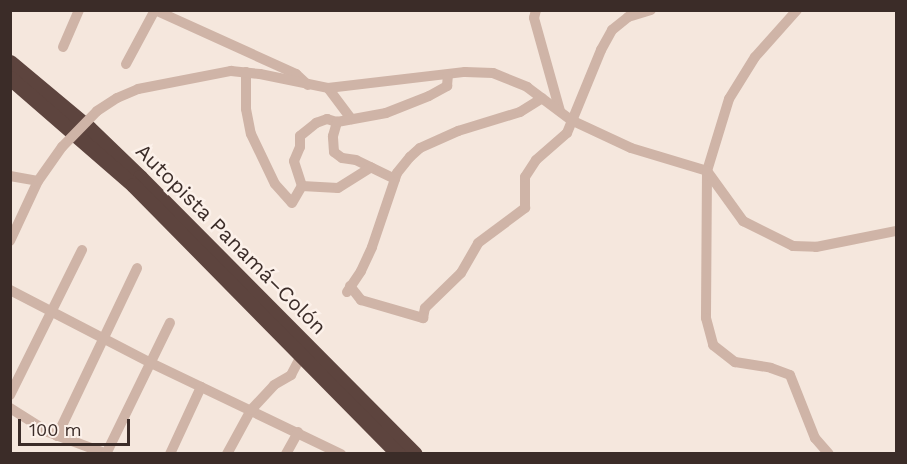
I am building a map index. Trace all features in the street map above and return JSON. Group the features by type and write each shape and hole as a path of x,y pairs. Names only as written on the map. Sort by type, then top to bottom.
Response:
{"highway":[{"name":"Autopista Panamá–Colón","path":"10,62 89,128 140,177 415,453"},
{"name":"Autopista Panamá–Colón","path":"10,78 133,186 398,453"}],"street":[{"path":"63,47 79,10"},
{"path":"126,64 155,10 296,74 310,86"},
{"path":"536,10 534,18 560,111"},
{"path":"542,98 520,112 479,123 420,148 397,173 372,247 348,289 361,300 423,318 425,308 461,273 478,243 525,208 525,177 536,160 567,133 612,30 628,17 651,10"},
{"path":"797,10 755,57 729,99 707,171 706,318 713,345 735,362 771,368 790,375 815,438 828,453"},
{"path":"11,240 38,181 62,147 97,111 117,98 138,89 231,71 328,88 465,72 493,73 527,87 571,120 631,148 707,171 744,221 793,246 816,247 897,231"},
{"path":"246,72 246,109 251,134 275,184 292,202 302,186 294,161 300,147 300,136 316,123 327,119 337,122 386,113 429,96 447,86 448,75"},
{"path":"328,88 351,119"},
{"path":"337,122 333,136 334,152 342,158 356,160 395,179"},
{"path":"302,186 338,188 371,167"},
{"path":"10,176 38,181"},
{"path":"10,395 82,250"},
{"path":"57,436 137,268"},
{"path":"10,290 151,363 341,453"},
{"path":"12,414 57,436 106,453 170,322"},
{"path":"227,453 251,410 274,385 291,375 302,356"},
{"path":"170,453 201,387"},
{"path":"286,453 298,432"}]}
